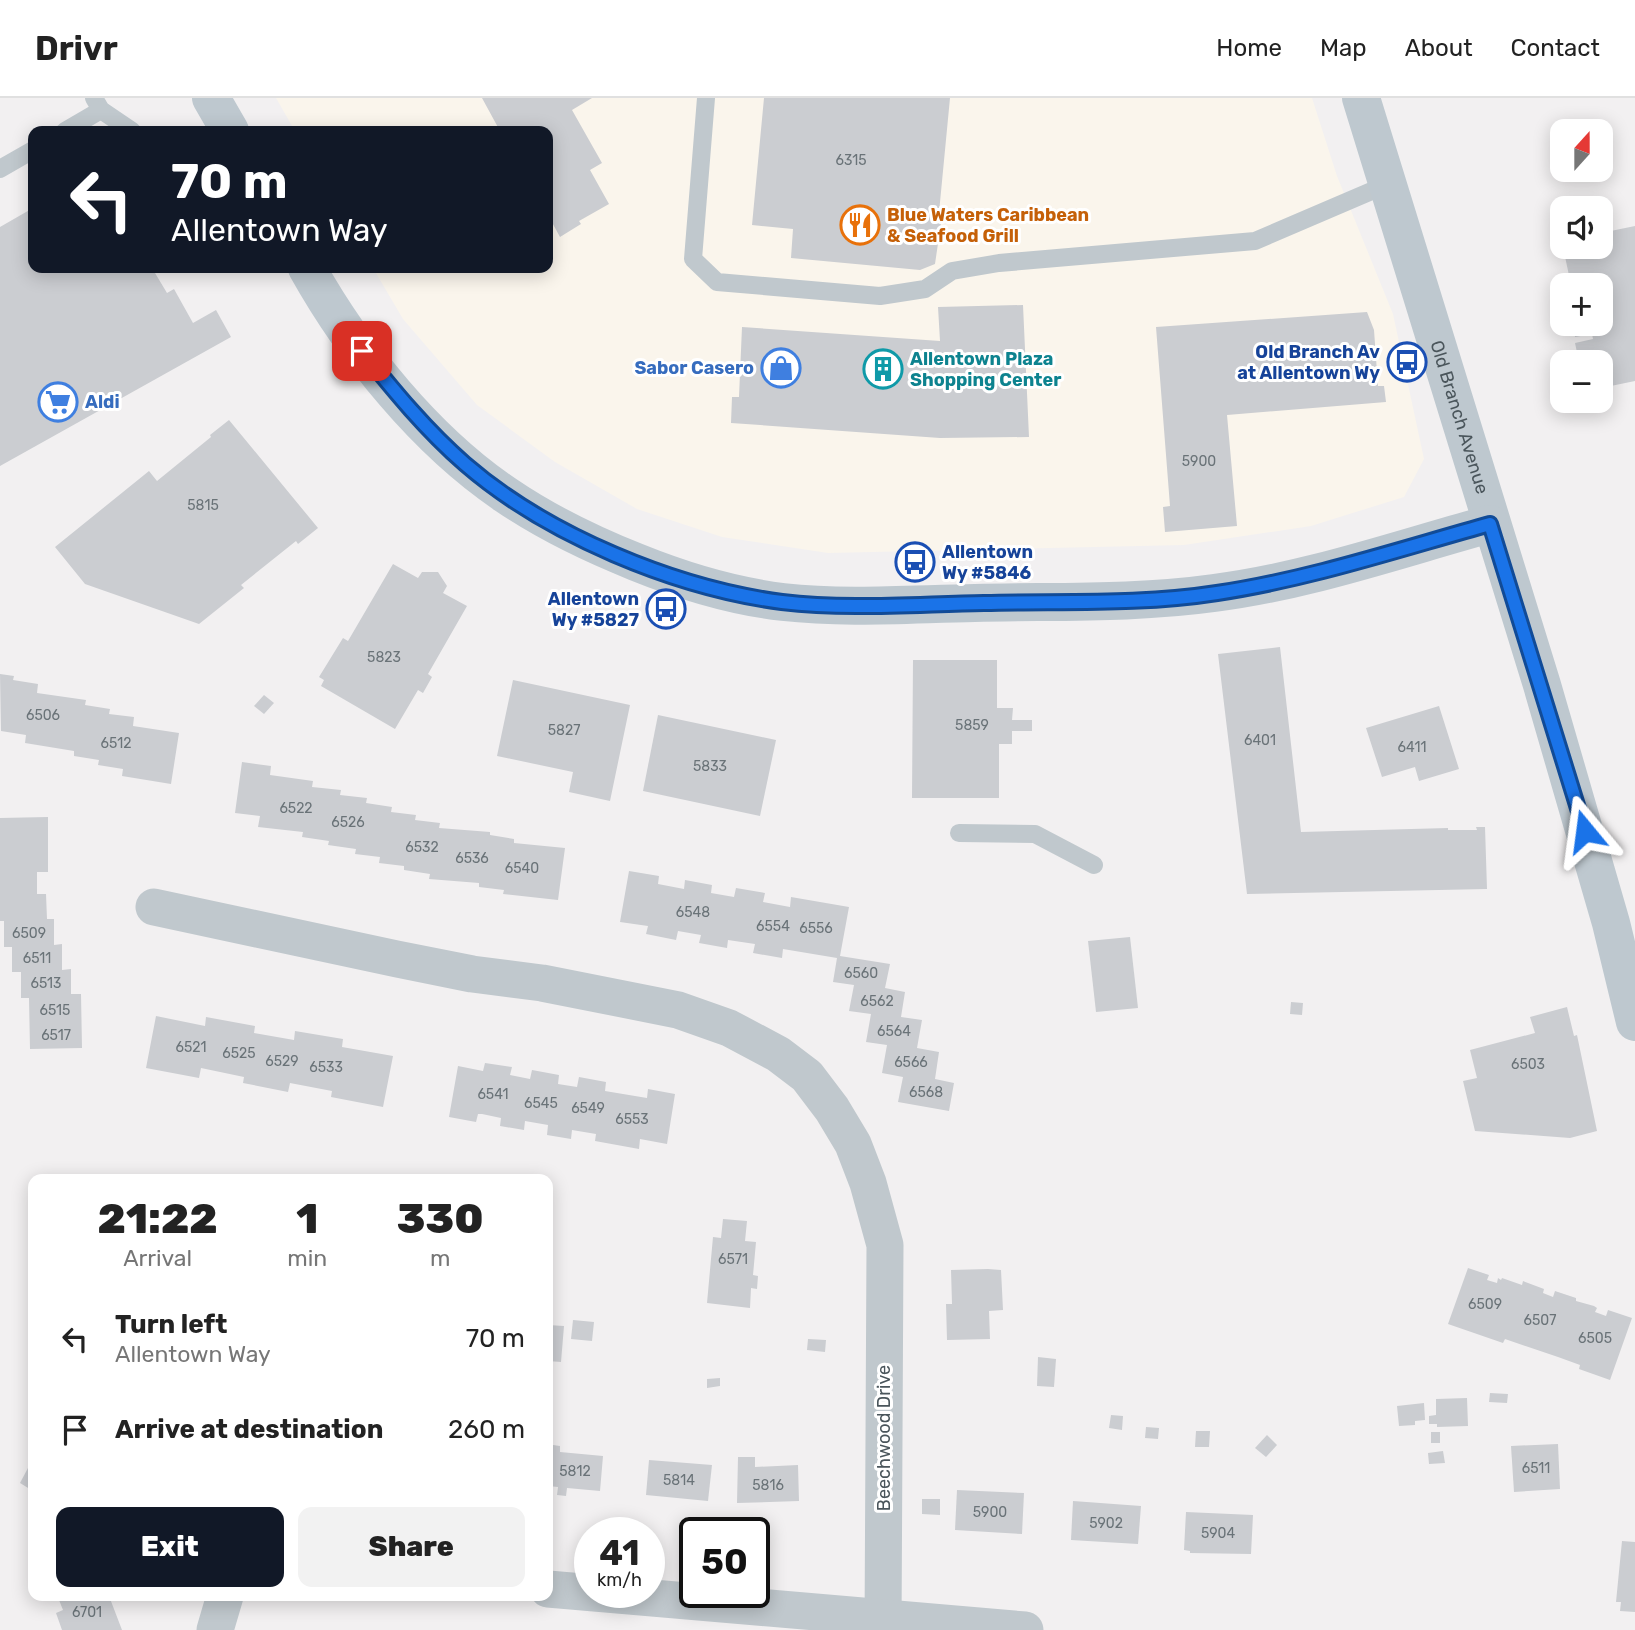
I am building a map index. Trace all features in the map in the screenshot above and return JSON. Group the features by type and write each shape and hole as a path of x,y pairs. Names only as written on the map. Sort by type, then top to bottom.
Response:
{"street":[{"path":"211,98 227,126"},
{"name":"Old Branch Avenue","path":"1361,98 1575,796 1611,923 1635,1022"},
{"path":"310,273 340,320 391,388 465,464 504,494 583,540 659,571 716,590 782,602 848,605 1162,599 1216,593 1301,577 1490,524"},
{"name":"Beechwood Drive","path":"154,907 397,960 542,983 678,1010 729,1028 778,1054 807,1076 832,1109 852,1143 868,1183 885,1245 883,1624"},
{"path":"553,1590 883,1624 1025,1630"},
{"path":"215,1630 224,1601"}],"lane":[{"path":"706,98 693,260 717,282 880,296 925,289 952,271 999,262 1255,241 1388,184"},
{"path":"71,126 97,104 126,126"},
{"path":"0,169 28,153"},
{"path":"959,834 1035,834 1094,865"}],"shaded area":[{"path":"276,98 1312,98 1337,176 1393,314 1424,459 1404,497 1311,526 1184,545 828,553 722,537 637,509 555,462 477,405 403,319 376,273 553,273 553,126 292,126"}],"building":[{"path":"482,98 592,98 572,110 602,163 590,170 609,204 579,221 581,224 560,237 553,224 553,126 497,126"},
{"path":"764,98 950,98 938,223 941,223 935,264 920,270 791,258 793,229 752,225"},
{"name":"Aldi","path":"28,211 28,273 155,273 167,293 174,289 193,323 216,310 231,337 0,466 0,227"},
{"path":"1635,226 1635,381 1613,386 1613,350 1576,350 1575,343 1593,339 1592,336 1613,336 1613,273 1568,273 1566,259 1613,259 1613,231"},
{"name":"Allentown Plaza Shopping Center","path":"1023,305 1029,437 940,438 731,423 732,397 739,397 742,327 940,341 938,307"},
{"path":"1367,312 1374,330 1378,386 1384,386 1386,402 1227,415 1237,526 1165,532 1163,507 1170,506 1156,327"},
{"path":"1396,350 1402,367 1397,369 1392,351"},
{"path":"229,420 318,528 298,544 296,541 241,585 244,588 199,624 85,584 55,547 149,471 157,481"},
{"path":"393,564 418,578 422,572 438,572 447,586 443,593 467,606 428,674 432,677 423,693 418,690 395,729 321,686 324,680 319,677 343,638 348,641"},
{"path":"1280,647 1301,832 1448,828 1477,830 1476,827 1485,827 1487,889 1247,894 1218,654"},
{"path":"913,660 997,660 997,708 1013,708 1012,720 1032,720 1032,731 1012,731 1012,744 999,744 999,798 912,798"},
{"path":"0,674 14,676 13,680 38,684 37,693 86,700 85,705 110,709 109,714 134,717 133,726 179,733 171,784 122,776 123,769 98,765 99,760 74,756 74,751 25,743 26,735 1,731"},
{"path":"513,680 630,705 610,801 569,792 573,772 497,756"},
{"path":"264,695 274,703 264,714 254,706"},
{"path":"1439,706 1459,769 1419,781 1415,767 1382,777 1366,728"},
{"path":"658,715 776,740 760,816 643,791"},
{"path":"242,762 271,766 270,775 313,781 312,787 341,790 340,795 367,798 366,803 392,807 391,812 416,815 415,820 440,823 439,828 490,832 490,835 514,839 514,843 565,848 558,900 503,894 504,890 479,887 479,883 429,879 430,874 404,870 404,866 379,863 380,857 355,854 356,849 328,845 329,841 302,837 303,832 258,827 260,816 235,813"},
{"path":"48,817 48,872 37,872 37,894 46,894 47,919 54,919 54,945 62,944 62,970 71,969 71,994 81,994 82,1048 30,1049 29,998 21,998 21,972 12,972 12,947 4,947 4,921 0,921 0,818"},
{"path":"629,871 659,876 658,884 684,889 685,880 712,885 711,893 734,897 736,888 765,893 763,902 790,907 791,897 849,907 840,956 890,964 885,988 905,992 901,1017 922,1020 917,1048 939,1052 935,1079 954,1083 949,1111 898,1102 903,1077 882,1073 887,1045 866,1042 871,1014 849,1011 854,985 833,982 837,958 783,949 782,958 753,953 755,944 728,940 727,948 699,943 701,935 678,931 676,940 646,934 648,926 620,922"},
{"path":"1130,937 1138,1008 1096,1012 1088,941"},
{"path":"1291,1002 1303,1003 1302,1015 1290,1014"},
{"path":"1567,1007 1574,1036 1577,1035 1597,1131 1570,1138 1475,1131 1463,1081 1477,1078 1470,1050 1535,1033 1530,1017"},
{"path":"156,1016 205,1026 206,1017 255,1026 254,1033 294,1040 295,1031 343,1039 342,1047 393,1056 383,1107 331,1097 332,1091 290,1083 288,1092 243,1083 244,1077 201,1068 199,1078 146,1068"},
{"path":"485,1063 512,1067 510,1075 530,1079 532,1070 559,1075 558,1084 577,1087 579,1077 606,1082 605,1091 647,1098 648,1089 675,1094 667,1144 640,1139 639,1149 595,1141 596,1134 572,1130 571,1139 547,1135 548,1125 525,1121 524,1130 500,1126 501,1118 482,1114 478,1114 476,1122 449,1117 458,1066 483,1071"},
{"path":"723,1219 747,1221 745,1241 756,1242 753,1275 758,1276 757,1289 751,1288 750,1308 707,1303 713,1237 721,1238"},
{"path":"1468,1268 1489,1275 1487,1280 1497,1283 1498,1278 1502,1278 1522,1285 1523,1281 1544,1289 1543,1293 1553,1297 1555,1291 1576,1298 1576,1301 1594,1306 1597,1308 1595,1312 1606,1316 1608,1310 1632,1318 1610,1380 1579,1369 1580,1365 1558,1357 1505,1339 1503,1343 1448,1324"},
{"path":"951,1270 1001,1270 1003,1310 989,1311 990,1339 947,1340 946,1304 952,1304"},
{"path":"573,1320 594,1322 592,1341 571,1339"},
{"path":"553,1325 564,1326 561,1362 553,1361"},
{"path":"808,1339 826,1340 825,1352 807,1350"},
{"path":"1038,1357 1056,1359 1054,1387 1037,1386"},
{"path":"720,1378 720,1386 707,1388 707,1379"},
{"path":"1490,1393 1508,1394 1507,1403 1489,1402"},
{"path":"1467,1398 1468,1426 1437,1427 1437,1424 1429,1424 1429,1416 1436,1415 1436,1399"},
{"path":"1424,1403 1425,1420 1415,1421 1415,1425 1399,1426 1397,1406"},
{"path":"1111,1415 1123,1416 1122,1430 1109,1428"},
{"path":"1146,1427 1159,1428 1158,1439 1145,1438"},
{"path":"1196,1431 1210,1431 1209,1447 1195,1447"},
{"path":"1431,1432 1440,1432 1440,1443 1431,1443"},
{"path":"1267,1435 1277,1445 1266,1457 1255,1448"},
{"path":"1558,1444 1560,1489 1514,1492 1511,1446"},
{"path":"553,1445 560,1446 560,1452 603,1456 600,1491 567,1488 566,1496 557,1495 558,1487 553,1486"},
{"path":"1443,1451 1445,1463 1429,1464 1428,1453"},
{"path":"738,1457 755,1457 755,1467 798,1465 799,1501 737,1503"},
{"path":"649,1460 712,1465 708,1501 646,1495"},
{"path":"28,1468 28,1488 20,1483"},
{"path":"957,1490 1024,1493 1022,1534 955,1530"},
{"path":"922,1499 940,1499 940,1515 922,1514"},
{"path":"1073,1501 1141,1506 1138,1544 1071,1540"},
{"path":"1186,1512 1253,1515 1251,1554 1190,1553 1184,1550"},
{"path":"1622,1541 1635,1542 1635,1612 1620,1611 1621,1602 1616,1602"},
{"path":"59,1601 111,1601 122,1630 62,1630 56,1613 63,1610"}],"place":[{"name":"Blue Waters Caribbean & Seafood Grill","path":"860,225"},
{"name":"Old Branch Av at Allentown Wy","path":"1407,362"},
{"name":"Sabor Casero","path":"781,368"},
{"name":"Allentown Plaza Shopping Center","path":"883,369"},
{"name":"Aldi","path":"58,402"},
{"name":"Allentown Wy #5846","path":"915,562"},
{"name":"Allentown Wy #5827","path":"666,609"}],"route":[{"path":"362,351 419,419 465,464 504,494 550,523 594,545 659,571 716,590 782,602 848,605 1162,599 1216,593 1301,577 1490,524 1585,831"}]}
